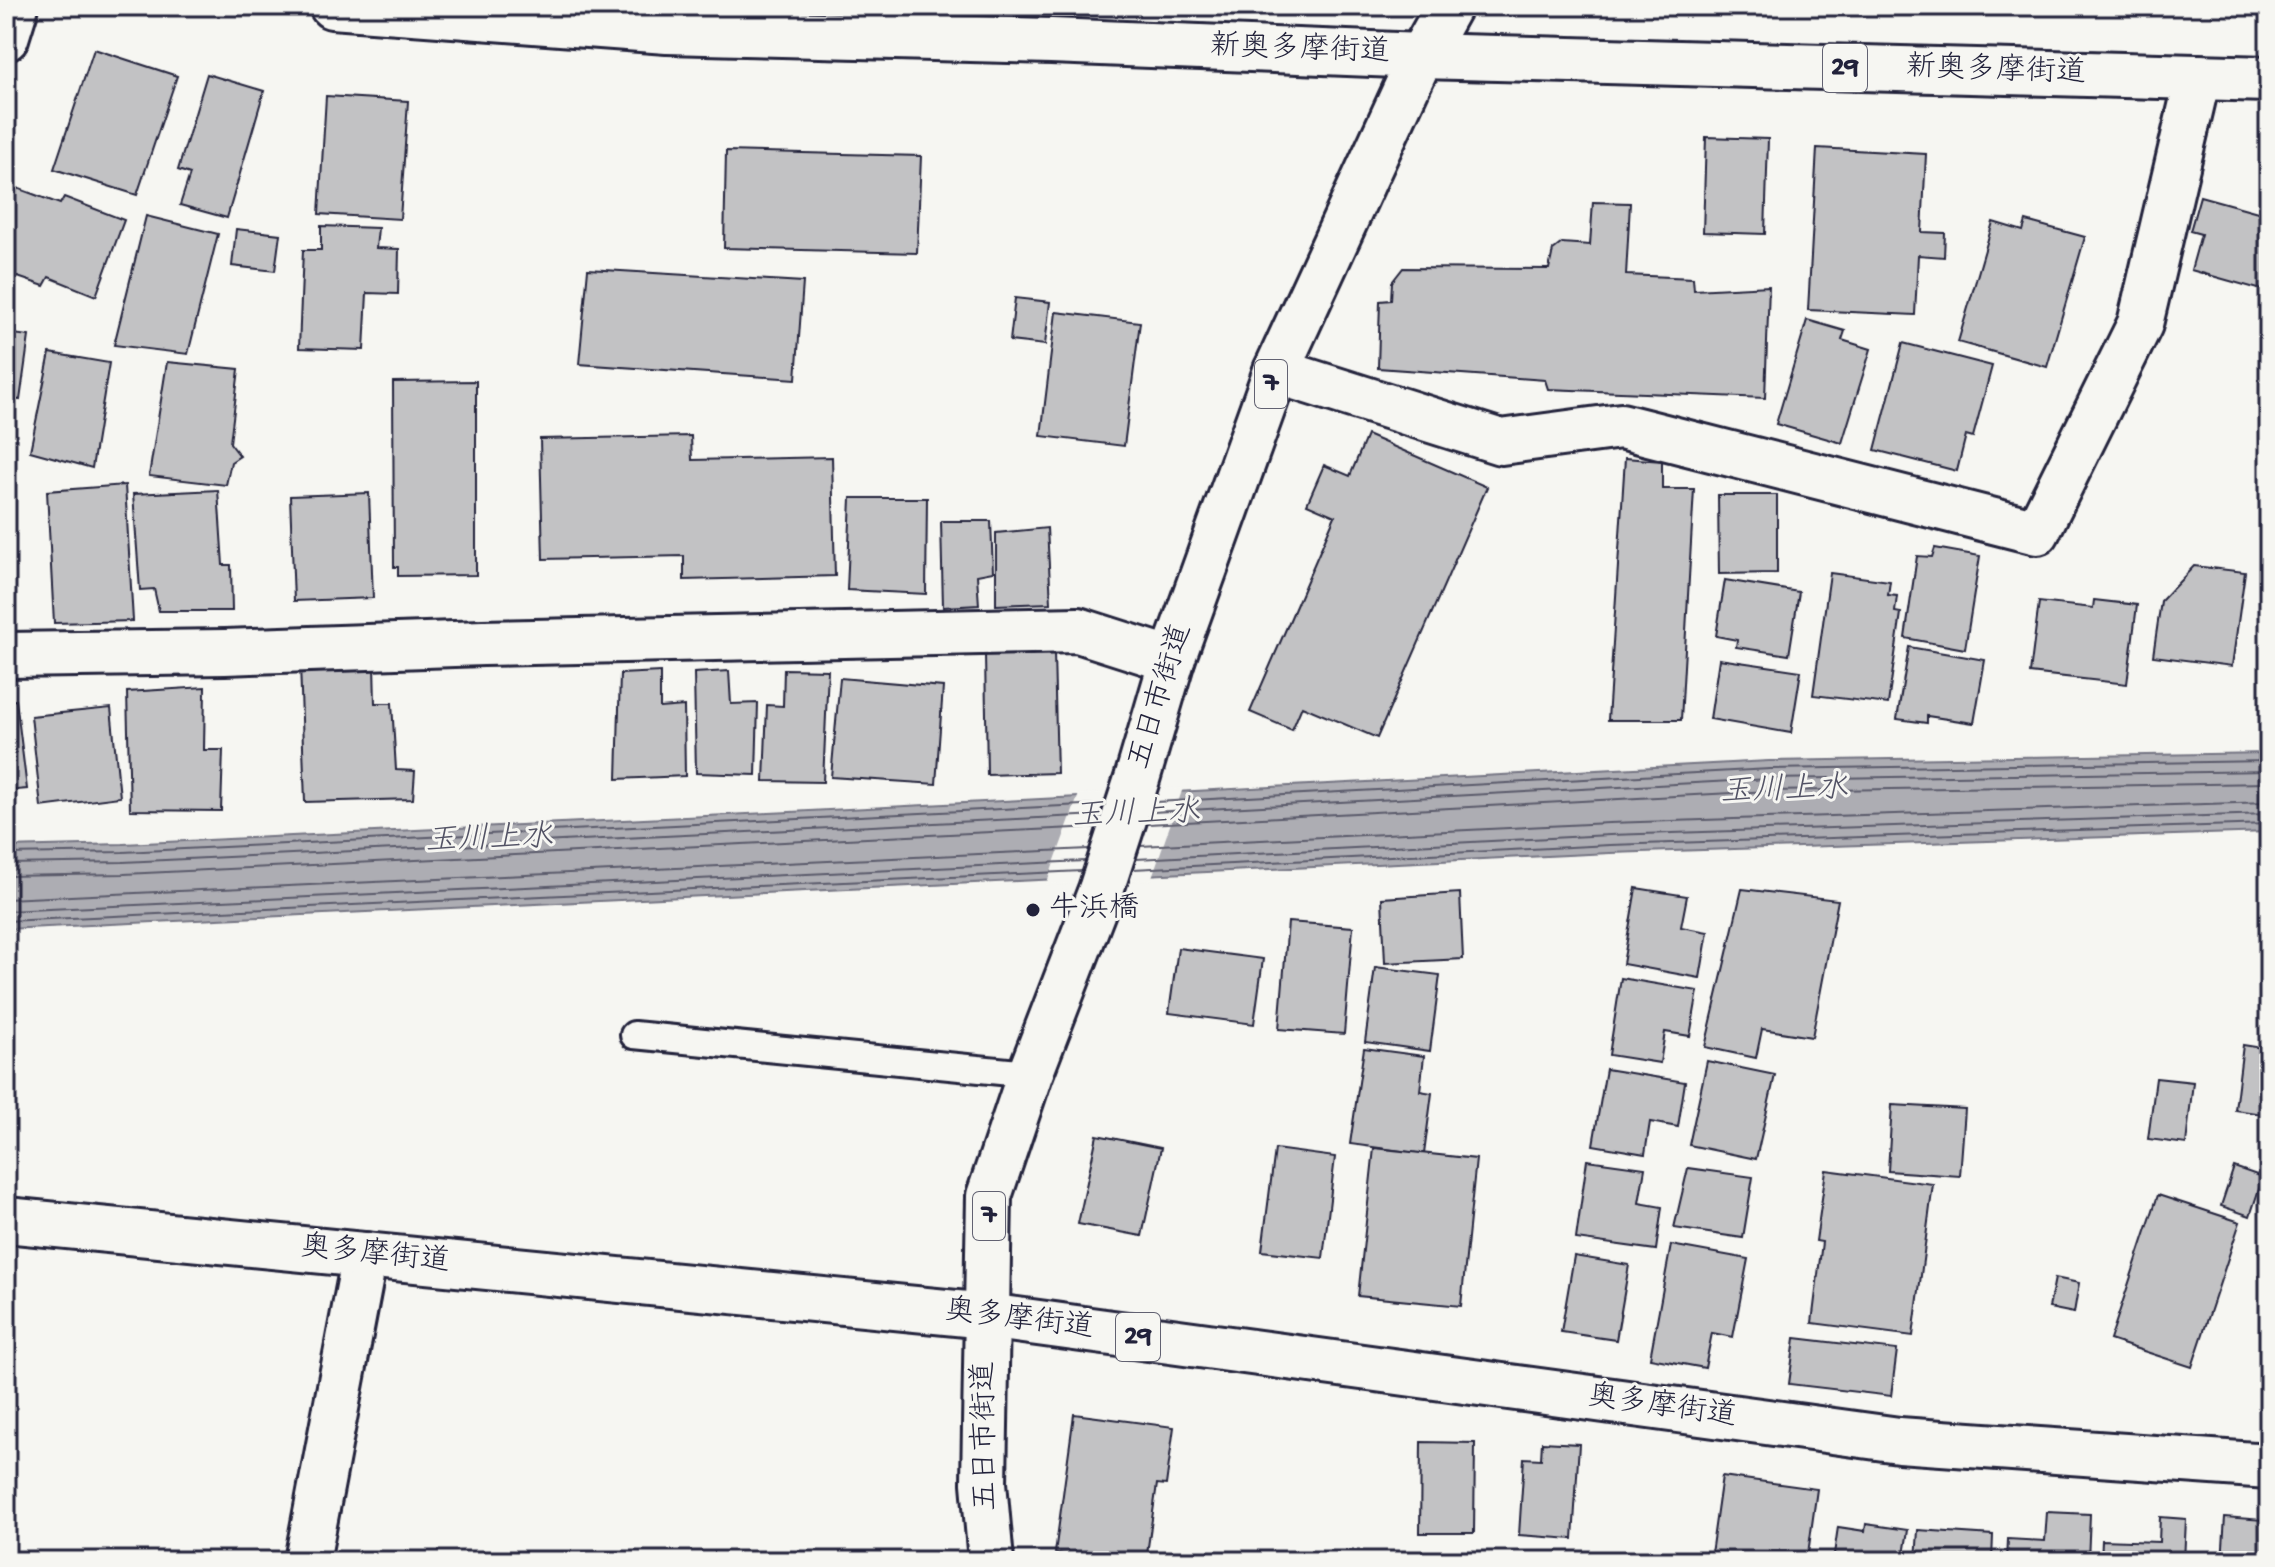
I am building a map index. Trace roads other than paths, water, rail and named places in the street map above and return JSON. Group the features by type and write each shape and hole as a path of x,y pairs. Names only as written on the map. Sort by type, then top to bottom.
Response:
{"main road":[{"path":"6,38 16,6"},
{"name":"新奥多摩街道","path":"332,6 672,19 1051,41 1421,56 2269,79"},
{"name":"五日市街道","path":"991,1561 984,1483 989,1196 1030,1074 1101,890 1172,660 1276,371 1421,56 1449,6"},
{"path":"1276,371 1501,442 1621,426 2037,532 2140,324 2198,77"},
{"path":"6,655 1078,630 1172,660"},
{"name":"奥多摩街道","path":"6,1220 987,1316 1899,1440 2269,1466"},
{"path":"307,1561 365,1255"}],"lane":[{"path":"634,1035 1030,1074"}],"water":[{"name":"玉川上水","path":"2269,753 2269,832 1610,853 6,929 6,847 790,812 1769,761"}],"place":[{"name":"牛浜橋","path":"1033,910"}]}
